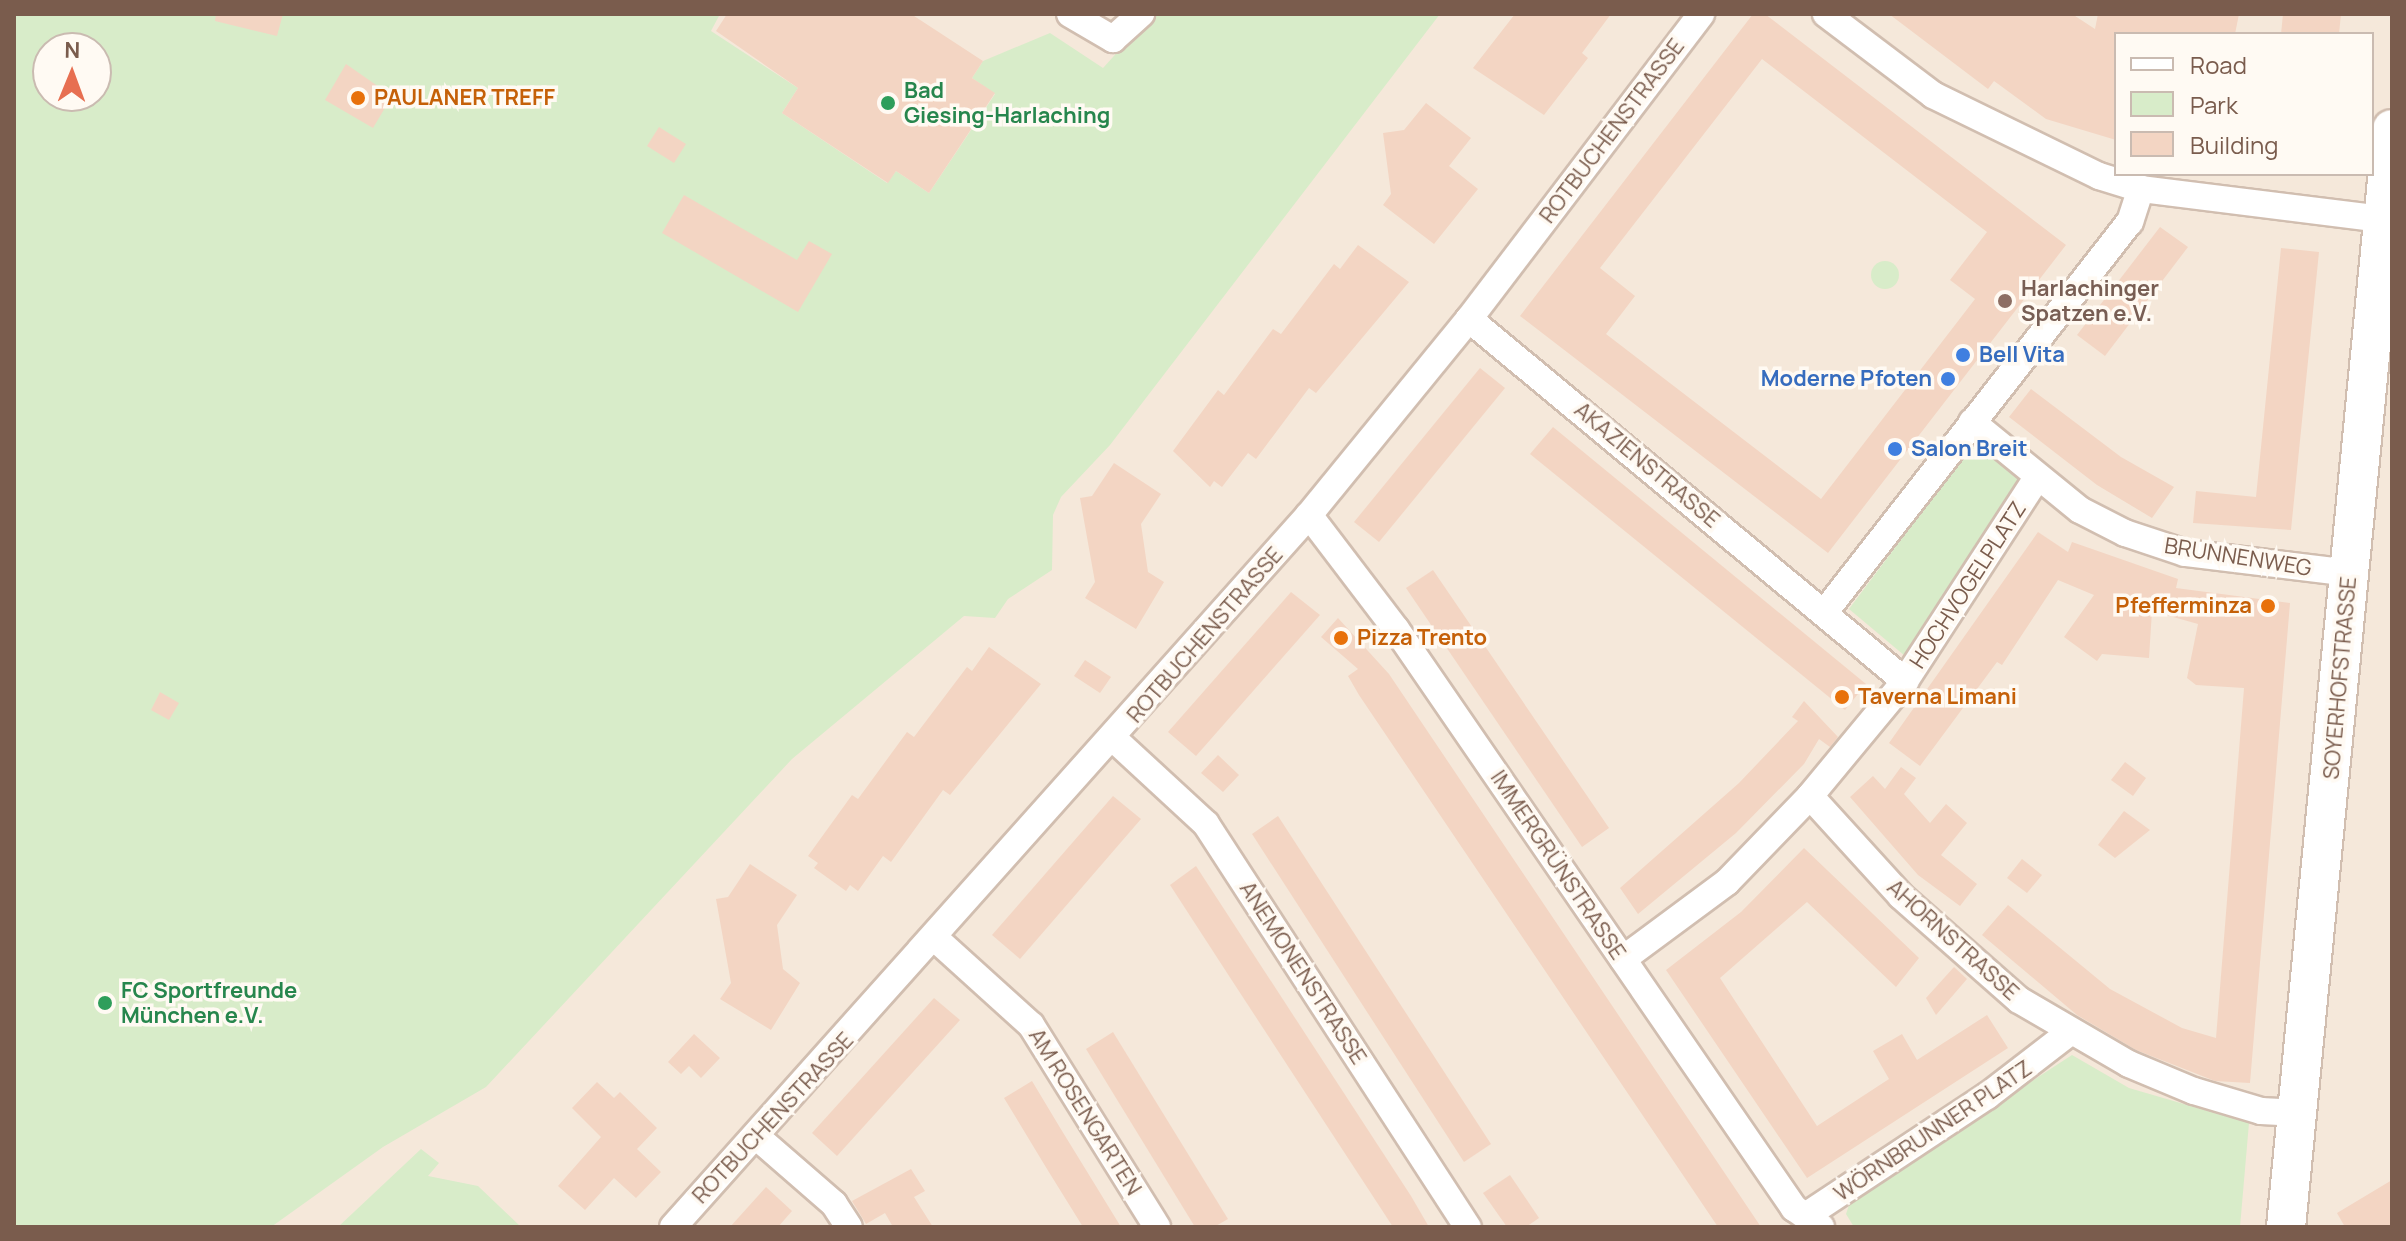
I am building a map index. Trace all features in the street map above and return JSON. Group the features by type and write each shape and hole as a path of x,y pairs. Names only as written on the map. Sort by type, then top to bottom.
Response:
{"main road":[{"name":"SOYERHOFSTRASSE","path":"2286,1227 2392,129"}],"street":[{"path":"1070,14 1113,39 1141,14"},
{"name":"ROTBUCHENSTRASSE","path":"673,1227 936,939 1309,515 1469,319 1701,14"},
{"path":"1826,14 1933,95 2052,158 2141,189 2383,219"},
{"path":"1824,613 2130,222 2141,189"},
{"name":"AKAZIENSTRASSE","path":"1469,319 1824,613"},
{"name":"BRUNNENWEG","path":"1972,422 2037,478 2101,522 2152,544 2350,573"},
{"name":"HOCHVOGELPLATZ","path":"1824,613 1905,681 2037,478"},
{"name":"IMMERGRÜNSTRASSE","path":"1309,515 1329,534 1794,1208 1814,1221"},
{"path":"1623,959 1727,882 1810,796 1905,681"},
{"name":"ANEMONENSTRASSE","path":"1114,739 1206,824 1468,1227"},
{"name":"AHORNSTRASSE","path":"1810,796 1963,954 2070,1032 2194,1091 2261,1111 2299,1113"},
{"name":"AM ROSENGARTEN","path":"936,939 1031,1025 1157,1227"},
{"name":"WÖRNBRUNNER PLATZ","path":"1814,1221 1999,1088 2070,1032"},
{"path":"757,1137 834,1204 849,1227"}],"shaded area":[{"path":"14,14 2392,14 2392,1227 14,1227"}],"green space":[{"path":"14,14 720,14 711,31 798,88 782,113 887,183 896,171 929,193 995,94 972,78 983,61 1050,33 1103,68 1152,14 1440,14 1110,445 1061,497 1053,515 1052,570 1008,599 995,618 964,616 792,759 486,1087 383,1147 271,1227 14,1227"},
{"path":"1885,261 1895,265 1899,275 1895,285 1885,289 1875,285 1871,275 1875,265"},
{"path":"1975,441 2022,481 1905,656 1849,609"},
{"path":"2072,1055 2129,1088 2249,1123 2240,1227 1854,1227 1846,1214 1851,1199"},
{"path":"421,1149 439,1163 428,1176 478,1186 521,1227 338,1227"}],"building":[{"path":"216,14 283,14 277,36 215,21"},
{"name":"Bad Giesing-Harlaching","path":"727,14 911,14 983,61 972,78 995,93 929,193 896,171 888,183 782,113 798,88 716,31"},
{"path":"1515,14 1611,14 1582,53 1588,58 1544,115 1473,68"},
{"path":"1753,14 1765,14 2066,245 1828,553 1520,316","holes":["1762,59 1987,232 1950,280 1975,299 1821,499 1606,334 1635,296 1600,268"]},
{"path":"1889,14 2072,14 2095,29 2098,14 2239,14 2235,32 2114,32 2114,139 2046,119 1994,81 1988,89"},
{"path":"2283,14 2341,14 2339,32 2281,32"},
{"name":"PAULANER TREFF","path":"346,64 392,96 373,128 325,100"},
{"path":"1426,103 1471,138 1449,166 1478,189 1434,244 1383,205 1391,194 1383,133 1404,130"},
{"path":"659,127 686,144 674,163 647,146"},
{"path":"684,195 797,260 809,241 832,254 798,312 662,233"},
{"path":"2160,227 2188,247 2105,356 2077,335"},
{"path":"1358,245 1409,282 1316,393 1309,388 1256,459 1248,453 1222,487 1214,481 1210,487 1173,451 1218,390 1224,395 1273,329 1281,334 1334,264 1340,269"},
{"path":"2281,248 2319,252 2291,530 2193,523 2196,491 2256,497"},
{"path":"1480,368 1505,388 1379,542 1354,522"},
{"path":"2031,389 2121,457 2174,487 2152,518 2097,485 2009,417"},
{"path":"1553,427 1866,684 1845,710 1530,454"},
{"path":"1114,463 1161,494 1141,524 1148,572 1164,582 1136,629 1085,598 1095,582 1080,498 1092,496"},
{"path":"2038,532 2068,552 2072,542 2178,579 2176,588 2290,603 2250,1083 2215,1081 2136,1050 2077,1015 1982,935 2008,905 2110,989 2182,1028 2216,1038 2244,688 2196,685 2187,678 2198,624 2152,611 2149,658 2102,654 2097,661 2064,637 2094,595 2058,580 2002,665 1997,662 1920,766 1889,743"},
{"path":"1433,570 1609,828 1582,847 1406,588"},
{"path":"1291,592 1320,615 1196,756 1168,732"},
{"path":"1338,618 1389,674 1761,1227 1718,1227 1359,695 1348,676 1358,669 1321,637"},
{"path":"989,647 1041,684 950,795 943,790 891,862 883,856 858,891 850,885 846,891 814,868 818,863 808,856 852,795 858,799 907,732 914,737 967,667 972,671"},
{"path":"1085,660 1111,677 1100,693 1074,676"},
{"path":"160,692 179,703 169,720 151,710"},
{"path":"1804,701 1838,737 1830,747 1819,739 1804,764 1736,833 1638,914 1620,888 1739,783 1798,721 1792,717"},
{"path":"1218,755 1239,775 1223,792 1201,773"},
{"path":"2125,762 2146,778 2133,796 2111,780"},
{"path":"1901,767 1916,778 1904,794 1930,823 1946,804 1967,823 1941,855 1977,884 1960,906 1918,875 1850,797 1873,776 1885,789"},
{"path":"1113,796 1141,819 1020,959 992,935"},
{"path":"2124,811 2150,830 2115,858 2098,845"},
{"path":"1278,816 1491,1144 1464,1162 1252,834"},
{"path":"1804,848 1919,958 1896,987 1807,902 1720,978 1817,1126 1889,1079 1873,1051 1902,1034 1917,1060 1987,1015 2008,1048 1807,1178 1666,970 1741,912"},
{"path":"2022,859 2042,875 2027,893 2007,878"},
{"path":"750,864 797,895 777,925 783,969 800,983 771,1030 720,999 731,983 716,899 728,897"},
{"path":"1196,866 1429,1227 1393,1227 1170,885"},
{"path":"1954,967 1967,979 1936,1015 1926,998"},
{"path":"934,998 960,1020 837,1156 812,1133"},
{"path":"1113,1032 1228,1219 1214,1227 1195,1227 1086,1049"},
{"path":"694,1034 720,1058 701,1078 689,1066 681,1074 668,1062"},
{"path":"1032,1081 1121,1227 1083,1227 1047,1169 1004,1098"},
{"path":"597,1082 614,1098 620,1092 657,1128 637,1149 661,1172 636,1198 614,1178 585,1210 558,1186 601,1137 572,1108"},
{"path":"911,1169 925,1191 914,1197 933,1227 893,1227 885,1213 866,1224 852,1201"},
{"path":"1510,1175 1539,1218 1526,1227 1507,1227 1483,1193"},
{"path":"2392,1180 2392,1227 2345,1227 2337,1213"},
{"path":"766,1187 792,1211 778,1227 730,1227"}],"place":[{"name":"PAULANER TREFF","path":"358,98"},
{"name":"Bad Giesing-Harlaching","path":"888,103"},
{"name":"Harlachinger Spatzen e.V.","path":"2005,301"},
{"name":"Bell Vita","path":"1963,355"},
{"name":"Moderne Pfoten","path":"1948,379"},
{"name":"Salon Breit","path":"1895,449"},
{"name":"Pfefferminza","path":"2268,606"},
{"name":"Pizza Trento","path":"1341,638"},
{"name":"Taverna Limani","path":"1842,697"},
{"name":"FC Sportfreunde München e.V.","path":"105,1003"}]}
